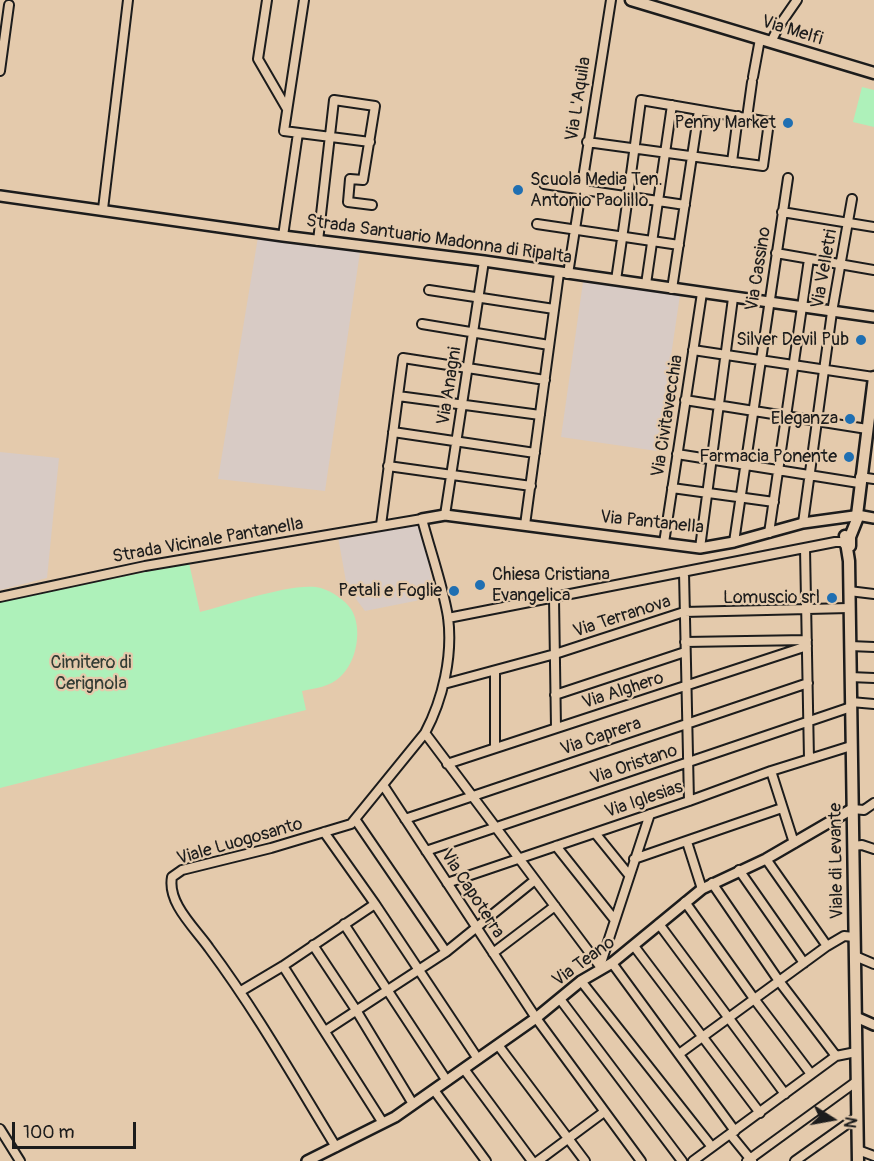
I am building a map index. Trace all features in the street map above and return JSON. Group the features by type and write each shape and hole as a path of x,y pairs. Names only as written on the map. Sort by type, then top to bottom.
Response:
{"main road":[{"name":"Via Melfi","path":"631,0 874,73"},
{"name":"Viale di Levante","path":"858,1155 849,561 846,541 856,516 860,480 869,447 867,429 872,415 874,377"}],"street":[{"path":"103,209 128,0"},
{"path":"267,0 258,59 287,109"},
{"path":"304,0 284,131 370,142"},
{"name":"Via L'Aquila","path":"525,525 554,309 574,230 611,0"},
{"path":"771,42 778,26 797,0"},
{"path":"0,71 9,5"},
{"path":"732,162 753,79 760,39"},
{"path":"318,241 334,100 375,106 363,180 350,179 348,202 372,205"},
{"path":"587,142 634,149 692,157 763,166 769,122 641,100 634,149 628,196 616,280"},
{"path":"646,284 672,105"},
{"path":"672,289 699,110"},
{"path":"284,236 298,133"},
{"name":"Via Cassino","path":"734,542 788,178"},
{"path":"544,184 685,205"},
{"name":"Strada Santuario Madonna di Ripalta","path":"0,196 318,241 484,261 874,317"},
{"name":"Via Velletri","path":"803,523 832,312 852,199"},
{"path":"782,212 874,227"},
{"path":"537,224 679,244"},
{"path":"776,254 874,270"},
{"path":"769,533 809,259"},
{"name":"Via Anagni","path":"445,515 484,261"},
{"path":"429,290 554,309"},
{"name":"Via Civitavecchia","path":"664,543 702,293"},
{"path":"700,548 733,298"},
{"path":"422,324 549,345"},
{"path":"693,350 874,377"},
{"path":"381,525 403,358 544,380"},
{"path":"398,396 540,415"},
{"path":"685,400 867,429"},
{"path":"393,432 535,453"},
{"path":"677,454 810,475 860,480 874,479"},
{"path":"388,466 531,486"},
{"path":"672,488 774,502"},
{"name":"Via Pantanella","path":"422,519 445,515 700,548 734,542 803,523 856,516 874,520"},
{"path":"422,519 447,614 554,598 846,541"},
{"name":"Strada Vicinale Pantanella","path":"0,597 145,566 422,519"},
{"path":"805,548 810,759"},
{"path":"684,572 689,801"},
{"path":"849,591 874,594"},
{"path":"554,598 556,728"},
{"name":"Via Terranova","path":"444,684 555,654 684,612 849,608"},
{"name":"Viale Luogosanto","path":"336,1147 241,991 178,907 170,889 172,877 182,870 271,848 351,824 425,734 432,719 444,684 447,614"},
{"path":"685,642 807,643"},
{"name":"Via Alghero","path":"447,764 686,686 807,643"},
{"path":"850,646 874,647"},
{"path":"555,696 686,652"},
{"path":"495,671 495,748"},
{"path":"850,677 874,678"},
{"name":"Via Caprera","path":"405,819 808,682"},
{"path":"851,704 874,704"},
{"name":"Via Oristano","path":"426,851 809,721 851,704"},
{"path":"425,734 600,967"},
{"name":"Via Iglesias","path":"447,883 771,771 851,746"},
{"path":"771,771 794,843"},
{"name":"Via Capoterra","path":"383,785 536,1018 640,1161"},
{"path":"852,809 864,810 874,803"},
{"path":"634,859 782,808"},
{"name":"Via Teano","path":"307,1161 383,1123 434,1090 536,1018 600,967 612,963 702,889 766,859 852,809"},
{"path":"600,967 650,814"},
{"path":"355,819 446,952"},
{"path":"324,832 478,1059"},
{"path":"595,833 629,875"},
{"path":"687,842 702,889"},
{"path":"853,846 862,845 873,848"},
{"path":"556,846 614,919"},
{"path":"766,859 827,946"},
{"path":"739,870 804,963"},
{"path":"325,1031 446,952 535,880"},
{"path":"712,884 779,981 836,1056"},
{"path":"685,902 811,1074"},
{"path":"241,991 283,966 375,904"},
{"path":"493,953 555,906"},
{"path":"344,924 447,1081"},
{"path":"659,924 785,1094"},
{"path":"679,1054 827,946 844,936 854,937"},
{"path":"314,945 357,1010 413,1104"},
{"path":"634,946 760,1113"},
{"path":"855,956 874,964"},
{"path":"612,963 679,1054 750,1160 857,1082"},
{"path":"283,966 383,1123"},
{"path":"581,981 712,1147"},
{"path":"560,999 682,1161"},
{"path":"856,1017 874,1025"},
{"path":"498,1045 585,1161"},
{"path":"693,1161 836,1056 856,1052"},
{"path":"464,1069 532,1161"},
{"path":"434,1090 486,1161"},
{"path":"538,1161 604,1112"},
{"path":"795,1161 857,1117"},
{"path":"0,1129 20,1161"},
{"path":"858,1155 874,1156"}],"shaded area":[{"path":"258,237 360,252 325,491 218,479"},
{"path":"583,282 680,295 657,451 561,437"},
{"path":"0,452 59,458 47,578 0,590"},
{"path":"417,525 422,530 435,597 365,611 347,587 338,537"}],"green space":[{"path":"862,87 874,90 874,127 853,122"},
{"name":"Cimitero di Cerignola","path":"189,563 200,612 295,588 321,588 338,596 351,609 357,626 354,654 346,671 332,683 302,691 306,710 0,788 0,602"}],"place":[{"name":"Penny Market","path":"788,123"},
{"name":"Scuola Media Ten. Antonio Paolillo","path":"518,190"},
{"name":"Silver Devil Pub","path":"861,340"},
{"name":"Eleganza","path":"850,419"},
{"name":"Farmacia Ponente","path":"849,457"},
{"name":"Chiesa Cristiana Evangelica","path":"480,585"},
{"name":"Petali e Foglie","path":"454,591"},
{"name":"Lomuscio srl","path":"832,598"}]}
